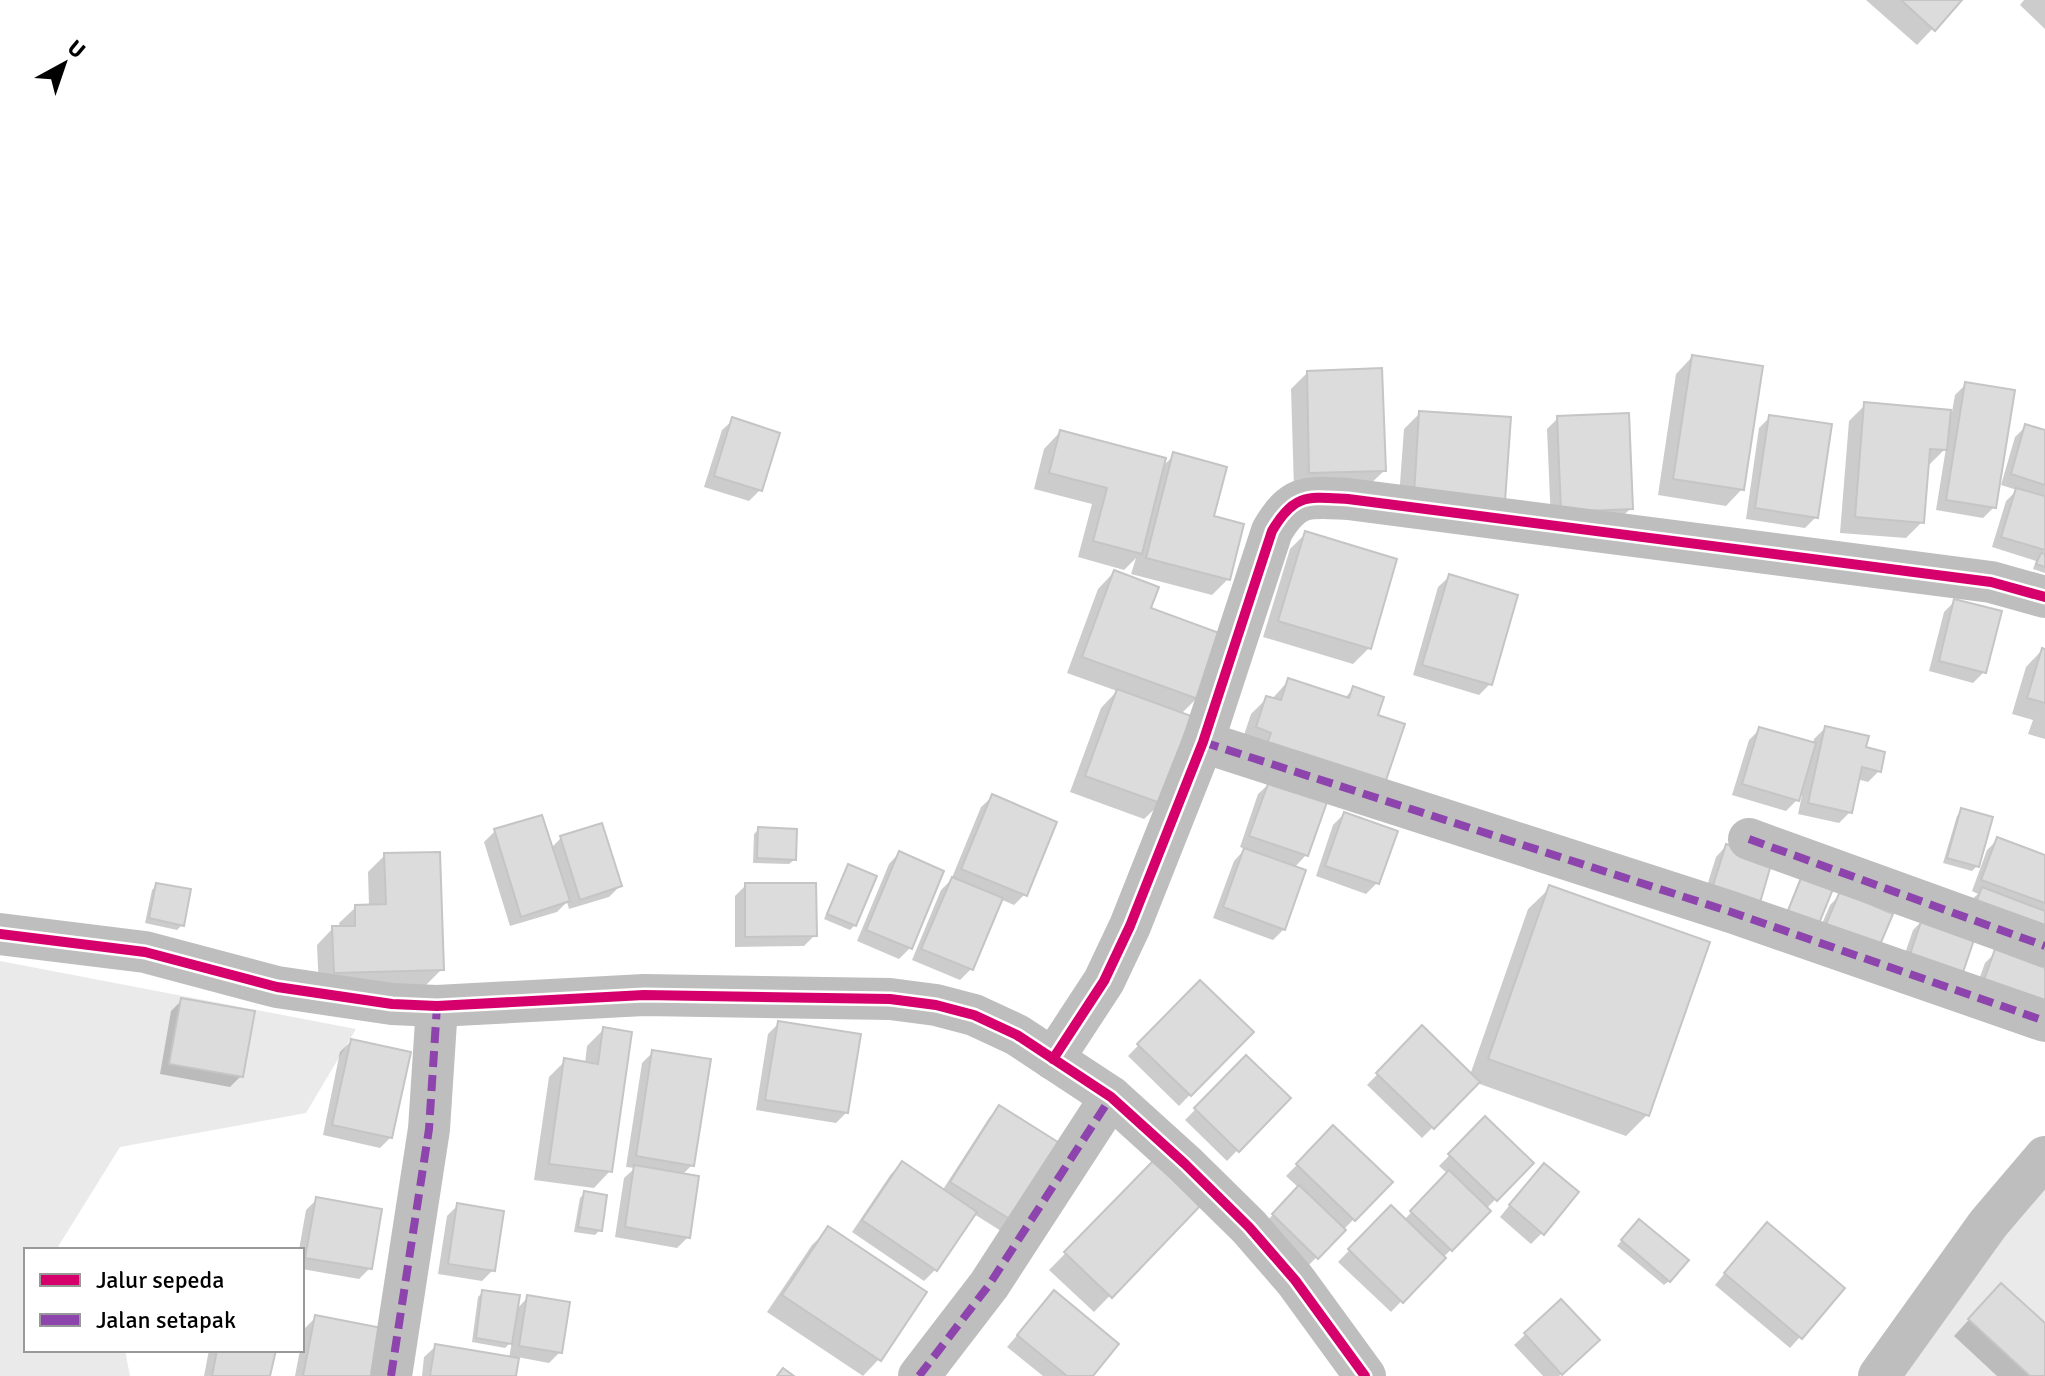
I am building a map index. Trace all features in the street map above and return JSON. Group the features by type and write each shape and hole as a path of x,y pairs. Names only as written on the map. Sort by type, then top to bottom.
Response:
{"street":[{"path":"1053,1059 1104,981 1124,940 1203,742 1272,531 1288,508 1298,501 1312,497 1348,499 1991,582 2045,597"},
{"path":"1203,742 1731,912 2045,1021"},
{"path":"1749,839 2045,946"},
{"path":"0,934 145,952 277,987 392,1004 437,1006 644,995 890,999 936,1005 974,1015 1017,1035 1111,1097 1185,1164 1249,1227 1295,1280 1365,1376"},
{"path":"391,1376 429,1129 437,1006"},
{"path":"919,1376 989,1285 1111,1097"},
{"path":"1879,1376 1988,1224 2045,1157"}],"shaded area":[{"path":"0,961 356,1029 306,1113 120,1147 57,1248 24,1248 24,1352 125,1352 130,1376 0,1376"},
{"path":"2045,1181 2045,1376 1869,1376"}],"building":[{"path":"1901,0 1962,0 1935,31"},
{"path":"1692,355 1763,366 1744,490 1673,479"},
{"path":"1382,368 1386,471 1309,473 1307,371"},
{"path":"1965,382 2015,390 1996,508 1946,500"},
{"path":"1864,402 1951,410 1947,450 1930,449 1924,523 1855,517"},
{"path":"1419,411 1511,417 1505,501 1414,495"},
{"path":"1629,413 1633,509 1561,512 1557,416"},
{"path":"1769,415 1832,424 1818,518 1755,508"},
{"path":"732,417 780,433 762,491 714,476"},
{"path":"2025,424 2045,430 2045,485 2011,474"},
{"path":"1060,430 1166,458 1142,554 1093,541 1107,488 1049,473"},
{"path":"1173,452 1227,467 1214,516 1244,524 1230,580 1146,558"},
{"path":"2016,488 2045,496 2045,550 2001,537"},
{"path":"1305,531 1397,559 1371,649 1278,621"},
{"path":"2041,553 2045,554 2045,567 2036,564"},
{"path":"1114,570 1159,587 1151,608 1222,634 1198,699 1082,657"},
{"path":"1449,574 1518,595 1492,685 1422,665"},
{"path":"1954,599 2002,611 1986,673 1939,661"},
{"path":"2042,648 2045,649 2045,703 2027,698"},
{"path":"1288,678 1349,698 1353,686 1384,697 1378,715 1405,724 1383,789 1265,749 1271,733 1256,727 1266,696 1281,700"},
{"path":"1117,689 1194,717 1163,804 1085,776"},
{"path":"1825,726 1869,736 1866,747 1885,752 1881,772 1862,767 1852,813 1808,803"},
{"path":"1759,727 1816,743 1799,801 1742,784"},
{"path":"1269,781 1327,802 1308,856 1249,836"},
{"path":"992,794 1057,822 1027,896 961,869"},
{"path":"1961,808 1993,817 1979,867 1947,858"},
{"path":"1344,812 1398,831 1379,884 1325,866"},
{"path":"542,815 570,901 521,917 494,829"},
{"path":"602,823 622,886 580,900 560,836"},
{"path":"758,827 797,829 796,860 757,858"},
{"path":"1997,837 2045,855 2045,903 1981,880"},
{"path":"1726,844 1773,858 1759,906 1711,892"},
{"path":"1244,848 1306,870 1285,930 1223,907"},
{"path":"899,851 944,871 912,949 866,930"},
{"path":"440,852 444,970 334,973 332,926 355,926 355,905 386,904 384,853"},
{"path":"848,864 877,876 856,926 827,914"},
{"path":"1804,871 1835,884 1818,926 1787,913"},
{"path":"952,877 1003,898 973,970 921,949"},
{"path":"156,883 191,889 184,926 149,918"},
{"path":"745,883 816,883 817,936 745,937"},
{"path":"1549,885 1710,942 1649,1116 1488,1059"},
{"path":"1982,887 2045,911 2045,944 1971,916"},
{"path":"1840,891 1893,914 1877,952 1824,929"},
{"path":"1923,916 1976,934 1960,981 1907,963"},
{"path":"1995,949 2045,968 2045,1012 1981,989"},
{"path":"1200,980 1254,1032 1191,1096 1137,1044"},
{"path":"181,998 255,1011 243,1077 169,1064"},
{"path":"778,1021 861,1034 848,1113 765,1100"},
{"path":"1422,1025 1480,1082 1434,1129 1376,1073"},
{"path":"603,1027 632,1032 612,1172 549,1164 564,1058 598,1064"},
{"path":"351,1039 411,1052 392,1138 332,1125"},
{"path":"652,1050 711,1059 694,1166 636,1156"},
{"path":"1246,1055 1291,1098 1239,1152 1194,1108"},
{"path":"999,1105 1061,1144 1013,1221 950,1182"},
{"path":"1485,1116 1534,1163 1497,1201 1448,1154"},
{"path":"1333,1125 1393,1182 1355,1221 1296,1164"},
{"path":"1154,1160 1201,1205 1112,1298 1064,1252"},
{"path":"902,1161 977,1212 937,1271 862,1220"},
{"path":"1544,1163 1579,1192 1544,1235 1509,1205"},
{"path":"634,1165 699,1176 690,1238 625,1227"},
{"path":"1449,1170 1491,1211 1452,1251 1410,1211"},
{"path":"1299,1185 1346,1230 1318,1259 1272,1214"},
{"path":"584,1191 607,1195 602,1231 578,1227"},
{"path":"316,1197 382,1209 372,1269 305,1258"},
{"path":"457,1203 504,1211 495,1271 448,1264"},
{"path":"1391,1205 1446,1258 1403,1303 1348,1249"},
{"path":"1639,1219 1689,1260 1670,1282 1621,1240"},
{"path":"1767,1222 1845,1288 1802,1339 1724,1273"},
{"path":"828,1226 927,1292 881,1361 782,1295"},
{"path":"2001,1283 2045,1323 2045,1376 2030,1376 1968,1319"},
{"path":"482,1290 520,1295 512,1344 476,1338"},
{"path":"1054,1290 1119,1344 1093,1376 1067,1376 1017,1335"},
{"path":"527,1295 570,1302 562,1353 519,1346"},
{"path":"1561,1299 1600,1340 1562,1375 1524,1333"},
{"path":"315,1315 382,1328 373,1376 303,1376"},
{"path":"435,1344 519,1358 516,1376 430,1376"},
{"path":"217,1352 276,1352 270,1376 212,1376"},
{"path":"783,1368 794,1376 777,1376"}],"marked path":[{"path":"1203,742 1731,912 2045,1021"},
{"path":"1749,839 2045,946"},
{"path":"391,1376 429,1129 437,1006"},
{"path":"919,1376 989,1285 1111,1097"}],"cycle path":[{"path":"1053,1059 1104,981 1130,926 1203,742 1272,531 1288,510 1303,500 1348,499 1991,582 2045,597"},
{"path":"0,934 145,952 277,987 392,1004 437,1006 644,995 890,999 936,1005 974,1015 1017,1035 1111,1097 1185,1164 1249,1227 1295,1280 1365,1376"}]}
